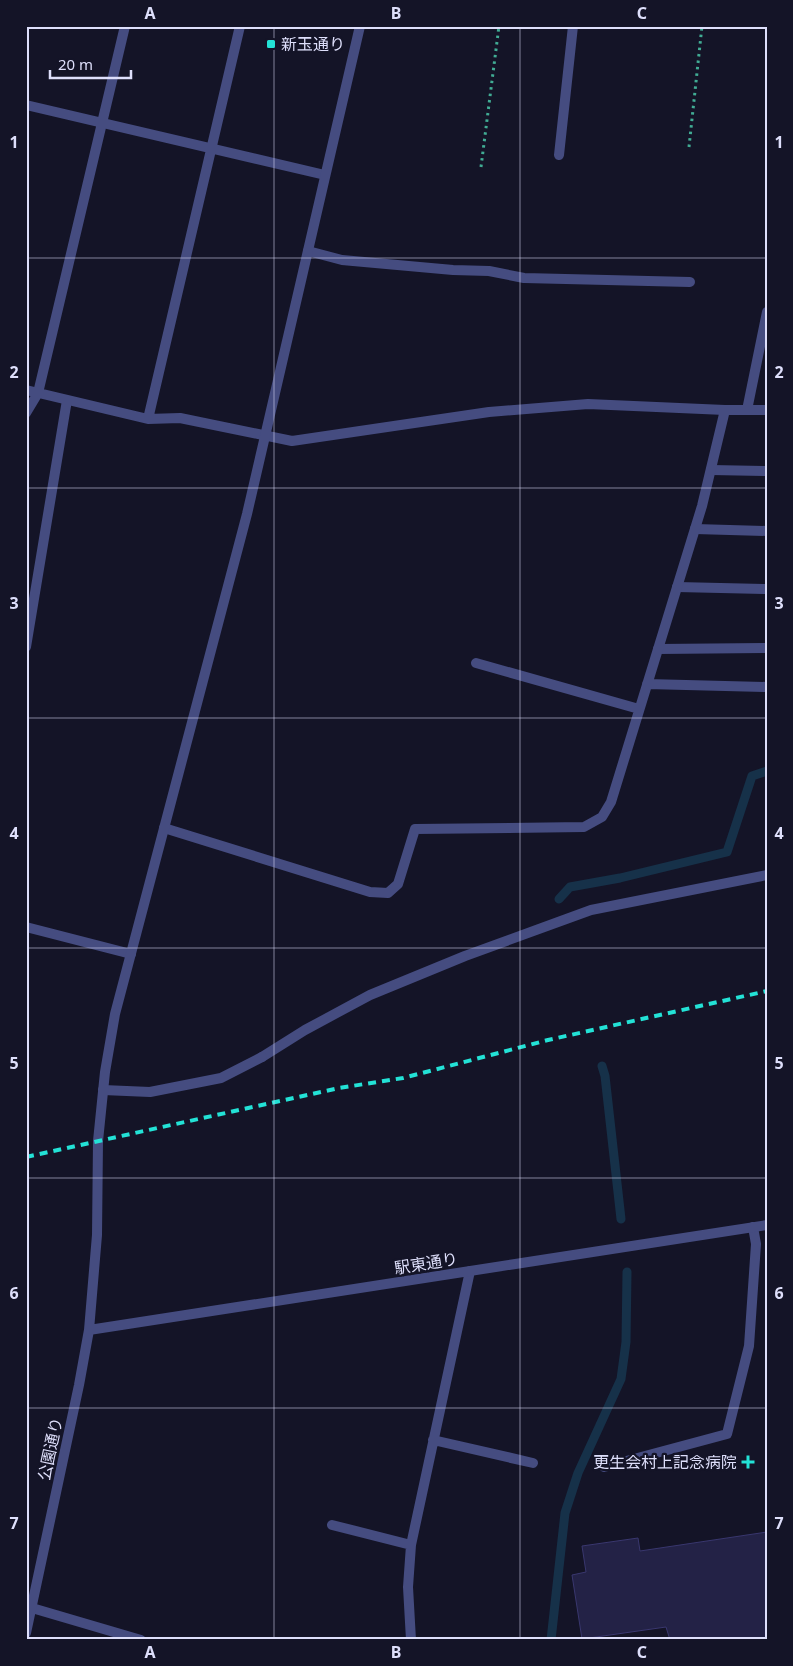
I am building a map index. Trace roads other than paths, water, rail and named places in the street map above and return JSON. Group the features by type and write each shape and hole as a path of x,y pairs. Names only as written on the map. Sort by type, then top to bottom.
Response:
{"street":[{"path":"26,413 38,393 125,26"},
{"path":"148,419 240,26"},
{"name":"公園通り","path":"26,1633 89,1330 97,1235 98,1141 114,1014 247,514 360,26"},
{"path":"559,155 573,26"},
{"path":"26,105 325,175"},
{"path":"308,251 342,260 453,270 489,271 524,278 690,282"},
{"path":"746,410 763,346 767,312"},
{"path":"26,390 148,419 180,418 292,441 489,412 588,404 767,410"},
{"path":"26,647 67,400"},
{"path":"164,828 370,892 388,894 398,884 415,829 584,827 602,817 611,802 695,529 725,410"},
{"path":"710,470 767,470"},
{"path":"695,529 767,531"},
{"path":"677,587 767,589"},
{"path":"658,649 767,648"},
{"path":"476,663 639,709"},
{"path":"647,684 767,687"},
{"path":"103,1090 150,1092 221,1078 262,1057 305,1030 370,995 465,956 591,910 767,875"},
{"path":"26,928 131,954"},
{"name":"駅東通り","path":"89,1330 767,1225"},
{"path":"604,1467 727,1434 749,1346 756,1244 753,1228"},
{"path":"411,1640 408,1587 411,1545 470,1271"},
{"path":"433,1440 533,1463"},
{"path":"332,1525 411,1545"},
{"path":"32,1608 141,1640"}],"waterway":[{"path":"559,899 570,887 620,878 727,852 752,776 767,771"},
{"path":"602,1066 605,1076 621,1219"},
{"path":"551,1640 565,1513 578,1473 621,1379 626,1342 627,1272"}],"railway":[{"path":"26,1157 339,1088 403,1078 548,1040 767,991"}],"place":[{"name":"新玉通り","path":"271,44"},
{"name":"更生会村上記念病院","path":"748,1462"}]}
